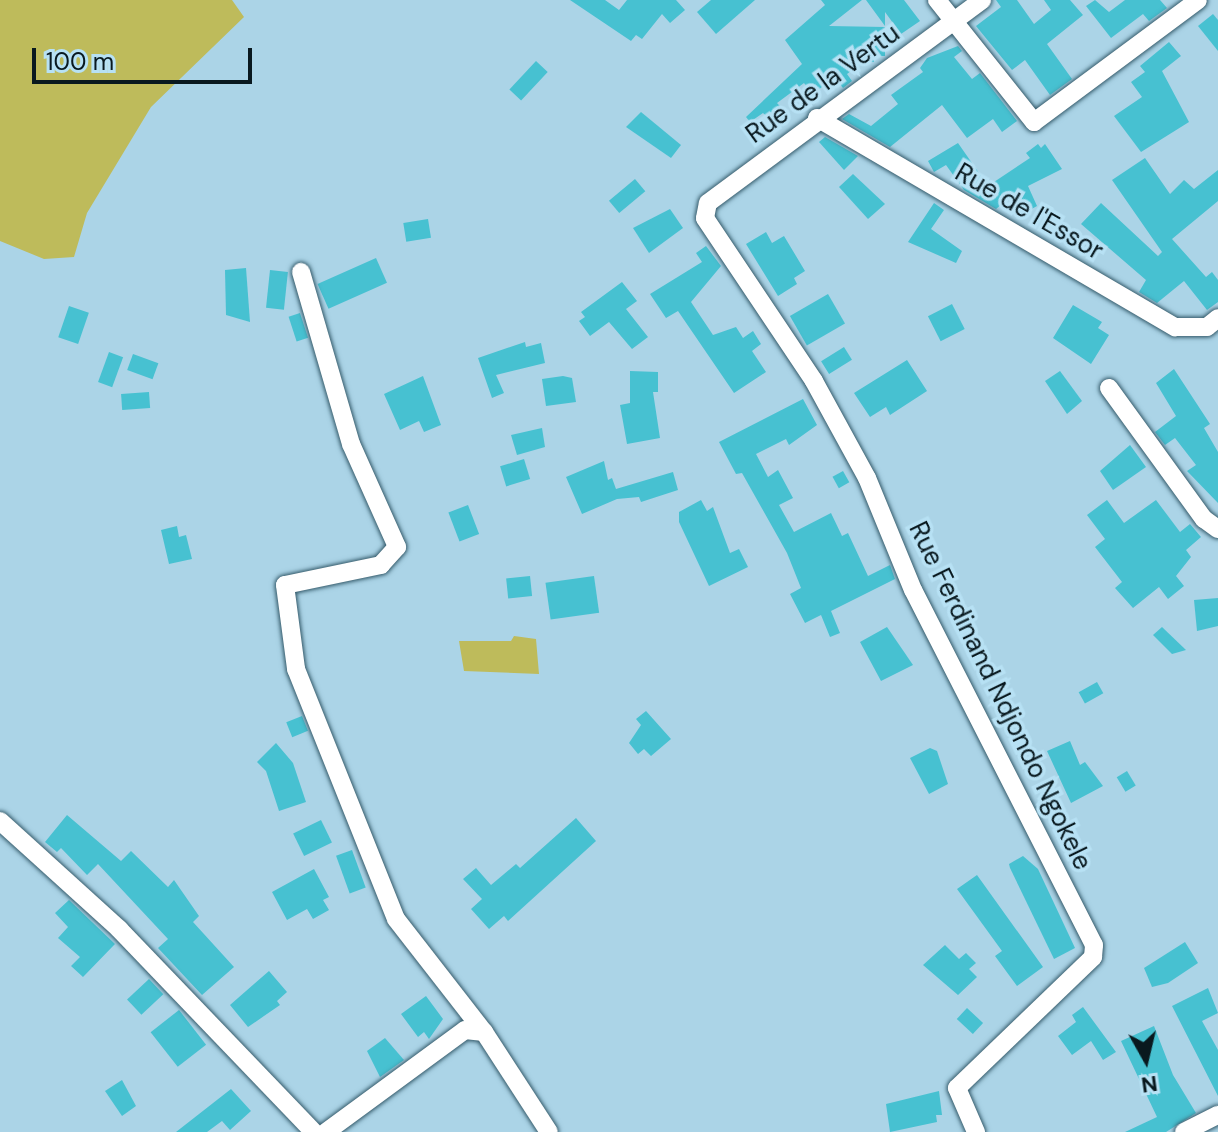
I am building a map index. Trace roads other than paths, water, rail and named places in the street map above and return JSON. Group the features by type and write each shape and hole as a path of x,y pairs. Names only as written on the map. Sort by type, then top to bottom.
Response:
{"street":[{"path":"937,0 1034,122 1198,0"},
{"name":"Rue de la Vertu","path":"705,218 708,203 817,118 982,0"},
{"name":"Rue de l'Essor","path":"817,118 1175,327 1207,327 1218,318"},
{"name":"Rue Ferdinand Ndjondo Ngokele","path":"705,218 814,381 867,478 913,590 1094,945 1093,957 957,1088 976,1132"},
{"path":"301,272 351,444 397,547 381,565 285,585 296,669 396,919 484,1032 549,1132"},
{"path":"1109,388 1204,519 1218,529"},
{"path":"0,821 119,929 314,1132"},
{"path":"326,1132 465,1030 484,1032"},
{"path":"1184,1132 1218,1115"}]}
